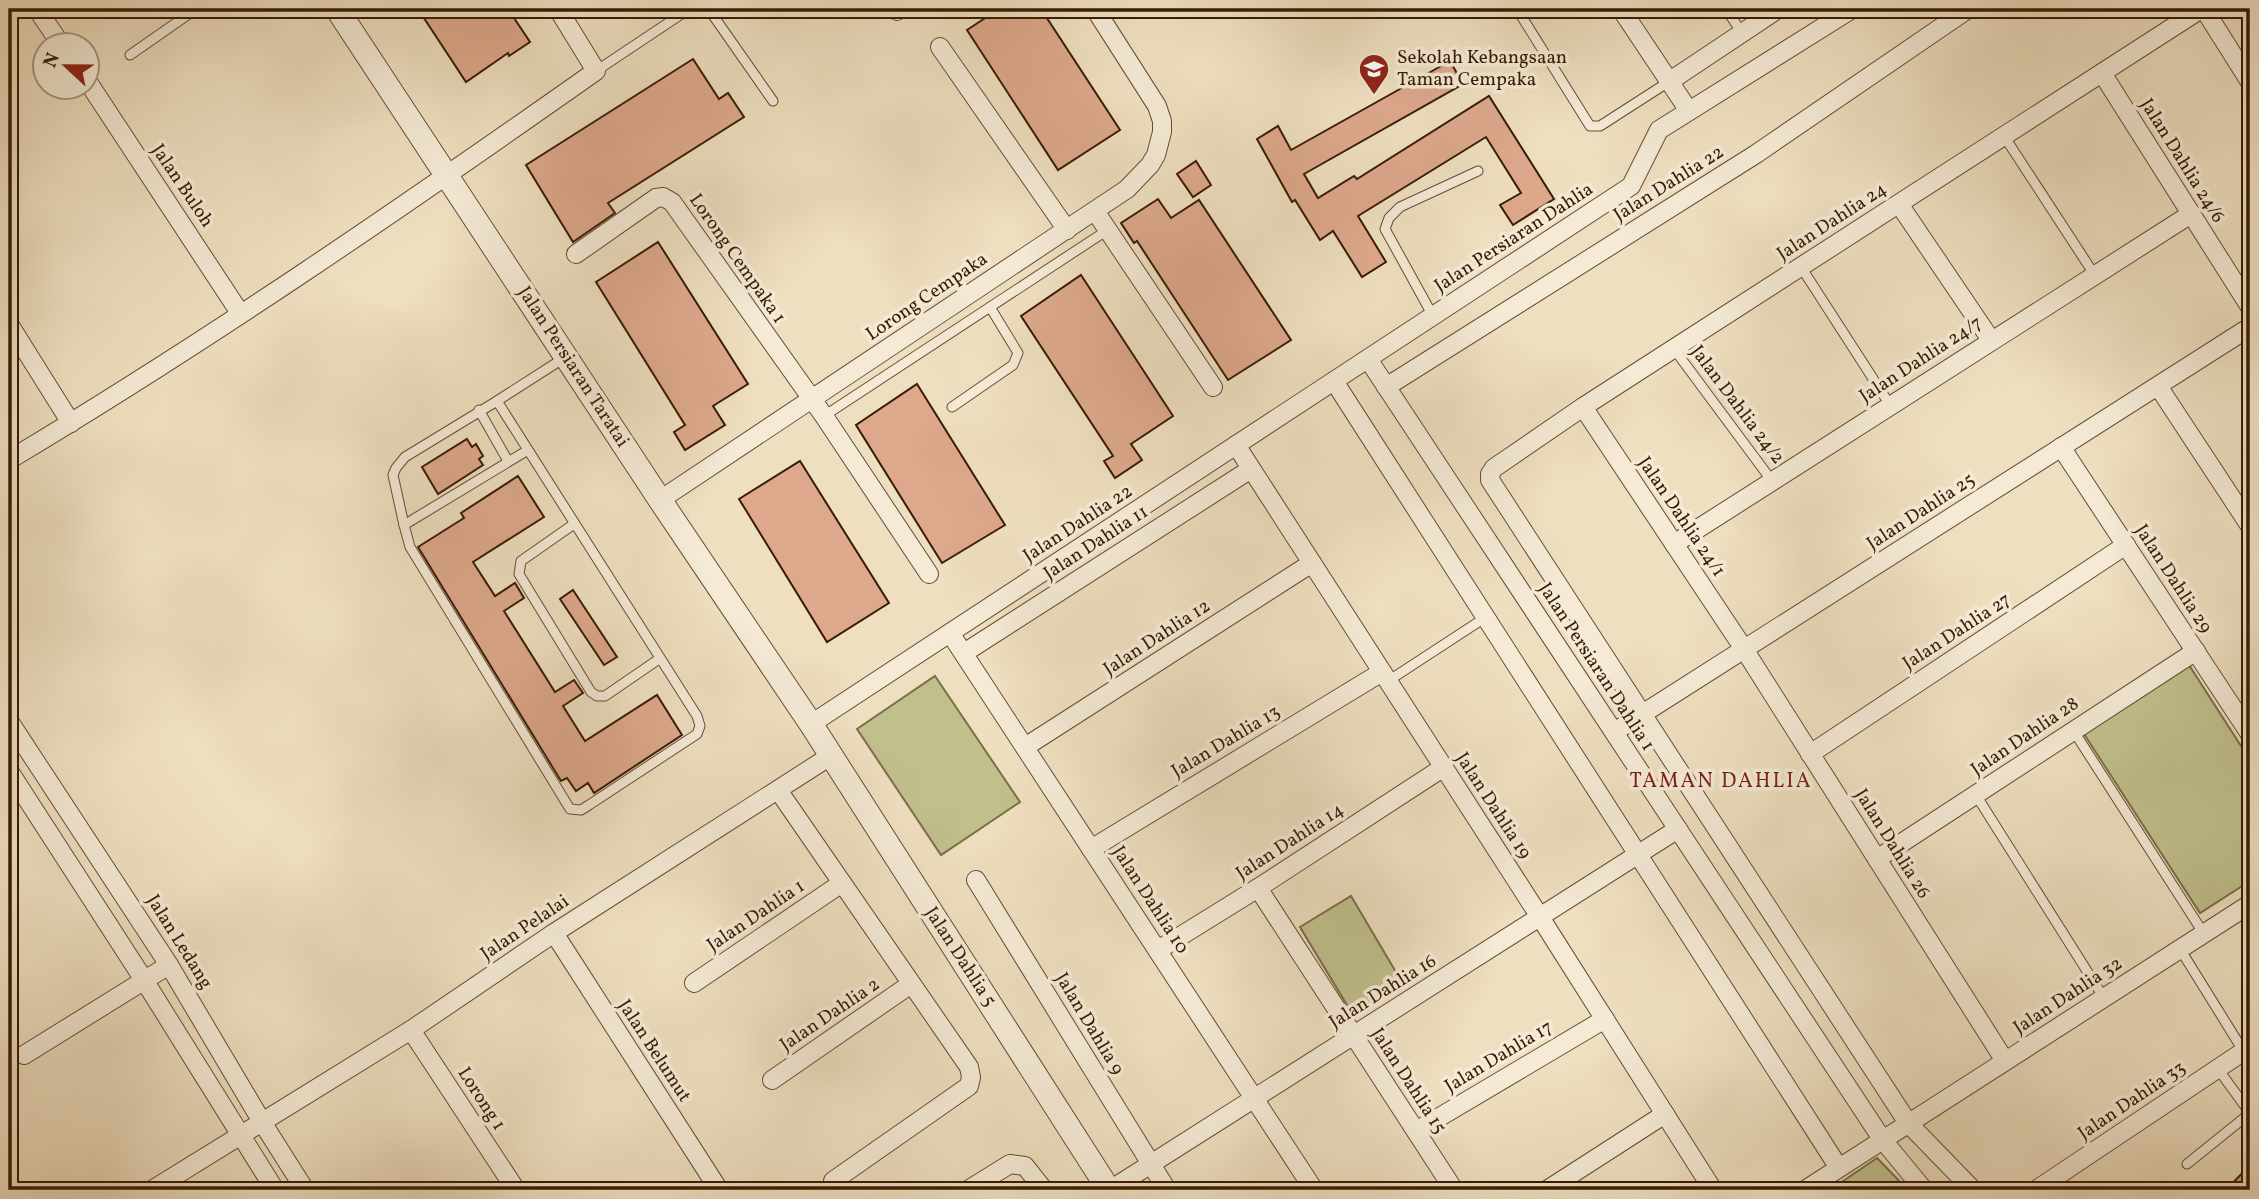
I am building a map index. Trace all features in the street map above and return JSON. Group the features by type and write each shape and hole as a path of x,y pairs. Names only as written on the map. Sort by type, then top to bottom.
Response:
{"street":[{"path":"37,9 53,32"},
{"name":"Jalan Persiaran Taratai","path":"337,9 811,724"},
{"path":"9,460 71,423 448,176 596,71 558,9"},
{"name":"Lorong Cempaka","path":"660,500 1095,211 1127,189 1150,165 1156,155 1162,132 1157,106 1095,9"},
{"path":"1621,9 1689,111 1852,9"},
{"path":"1670,81 1778,9"},
{"name":"Jalan Dahlia 22","path":"1386,387 1756,154 1968,9"},
{"path":"2202,9 2250,82"},
{"name":"Jalan Dahlia 24","path":"1643,714 1490,480 1490,474 1583,407 2202,9"},
{"path":"940,47 1067,230"},
{"name":"Jalan Dahlia 24/6","path":"2102,73 2250,307"},
{"name":"Jalan Buloh","path":"101,102 240,313"},
{"name":"Jalan Persiaran Dahlia","path":"1368,359 1631,186 1659,130 1689,111"},
{"name":"Lorong Cempaka 1","path":"576,254 656,198 663,197 672,202 811,400"},
{"path":"1899,204 1990,341"},
{"path":"1095,211 1213,387"},
{"name":"Jalan Dahlia 24/7","path":"1674,544 2191,214"},
{"path":"9,324 71,423"},
{"name":"Jalan Dahlia 25","path":"1614,732 2250,327"},
{"name":"Jalan Dahlia 22","path":"811,724 1368,359"},
{"name":"Jalan Persiaran Dahlia 1","path":"1368,359 1882,1139 1924,1190"},
{"path":"1334,381 1839,1168"},
{"path":"2158,386 2250,526"},
{"path":"811,400 929,574"},
{"name":"Jalan Dahlia 24/1","path":"1583,407 1744,649"},
{"name":"Jalan Dahlia 19","path":"1236,445 1713,1190"},
{"name":"Jalan Dahlia 29","path":"2061,447 2250,734"},
{"name":"Jalan Dahlia 11","path":"964,653 1251,469"},
{"name":"Jalan Dahlia 27","path":"1810,754 2126,545"},
{"name":"Jalan Dahlia 12","path":"1025,747 1312,563"},
{"name":"Jalan Dahlia 10","path":"950,633 1314,1190"},
{"name":"Jalan Dahlia 26","path":"1744,649 2005,1061"},
{"name":"Jalan Dahlia 28","path":"1877,859 2196,651"},
{"name":"Jalan Dahlia 13","path":"1091,849 1385,676"},
{"path":"1643,714 1908,1123 1973,1190"},
{"name":"Jalan Ledang","path":"9,721 169,965 305,1190"},
{"name":"Jalan Dahlia 5","path":"811,724 1110,1190"},
{"name":"Jalan Pelalai","path":"152,1190 411,1030 554,933 832,755"},
{"name":"Jalan Dahlia 14","path":"1157,950 1444,767"},
{"path":"9,771 275,1190"},
{"path":"778,790 969,1067 971,1077 968,1086 832,1181"},
{"name":"Jalan Dahlia 16","path":"1110,1190 1678,829"},
{"name":"Jalan Dahlia 9","path":"976,880 1167,1190"},
{"name":"Jalan Dahlia 1","path":"694,984 842,883"},
{"name":"Jalan Dahlia 15","path":"1258,888 1454,1190"},
{"name":"Jalan Dahlia 32","path":"1805,1190 2250,904"},
{"name":"Jalan Belumut","path":"554,933 719,1190"},
{"path":"24,1055 169,965"},
{"name":"Jalan Dahlia 2","path":"772,1080 911,984"},
{"name":"Jalan Dahlia 17","path":"1416,1131 1605,1019"},
{"name":"Lorong 1","path":"411,1030 516,1190"},
{"name":"Jalan Dahlia 33","path":"2036,1190 2247,1049"},
{"path":"1547,1190 1665,1114"},
{"path":"968,1190 1010,1164 1026,1166 1044,1190"}],"lane":[{"path":"130,55 196,9"},
{"path":"596,71 689,9"},
{"path":"704,9 710,11 773,101"},
{"path":"1517,9 1583,118 1590,125 1600,126 1670,81"},
{"path":"1726,9 1742,33"},
{"path":"2004,136 2094,274"},
{"path":"1433,316 1385,229 1389,218 1400,207 1478,172"},
{"path":"824,416 1106,230"},
{"path":"1801,267 1890,405"},
{"path":"952,407 1013,365 1018,353 990,307"},
{"name":"Jalan Dahlia 24/2","path":"1674,349 1772,481"},
{"path":"497,401 697,716 700,726 697,734 581,810 570,809 410,547 393,475 404,457 566,358"},
{"path":"479,411 508,461"},
{"path":"404,525 528,450"},
{"path":"574,524 521,561 519,568 519,574 548,626 591,692 597,696 605,696 659,659"},
{"path":"1385,676 1486,617"},
{"path":"2073,730 2204,934"},
{"path":"1976,795 2104,998"},
{"path":"2180,949 2247,1049"},
{"path":"2187,1164 2250,1114 2218,1069"}],"green space":[{"path":"2189,665 2250,760 2250,881 2200,913 2084,734"},
{"path":"935,676 1020,802 941,855 857,729"},
{"path":"1351,896 1403,984 1353,1015 1300,927"},
{"path":"1877,1158 1908,1190 1830,1190"}],"building":[{"path":"418,9 508,9 530,42 509,56 508,53 466,82"},
{"path":"999,9 1041,9 1120,130 1058,170 967,30"},
{"path":"693,59 719,99 728,93 744,117 608,203 615,213 573,242 526,165"},
{"path":"1450,61 1463,84 1304,174 1318,198 1354,176 1357,179 1489,96 1554,199 1513,225 1500,205 1521,193 1486,137 1358,216 1386,262 1362,277 1333,231 1320,240 1295,200 1292,202 1257,139 1278,126 1291,150"},
{"path":"1196,161 1211,185 1193,197 1177,174"},
{"path":"1158,199 1171,218 1199,200 1291,340 1228,380 1137,241 1134,243 1121,223"},
{"path":"658,242 748,384 713,406 725,425 685,450 674,432 685,425 596,282"},
{"path":"1081,275 1173,416 1131,444 1142,460 1115,478 1104,461 1113,456 1021,316"},
{"path":"917,384 1005,525 942,563 856,425"},
{"path":"467,439 472,447 476,444 483,456 479,459 483,465 438,494 422,467"},
{"path":"800,461 889,603 827,642 739,499"},
{"path":"518,476 544,517 473,562 495,596 515,583 524,598 504,611 555,692 574,680 583,693 563,706 585,741 657,695 682,735 594,793 588,783 576,791 567,778 561,781 418,547 464,518 461,513"},
{"path":"573,590 617,657 604,665 560,599"},
{"path":"2250,1165 2250,1190 2226,1190"}],"place":[{"name":"Sekolah Kebangsaan Taman Cempaka","path":"1374,96"}],"district":[{"name":"TAMAN DAHLIA","path":"1721,781"}]}
